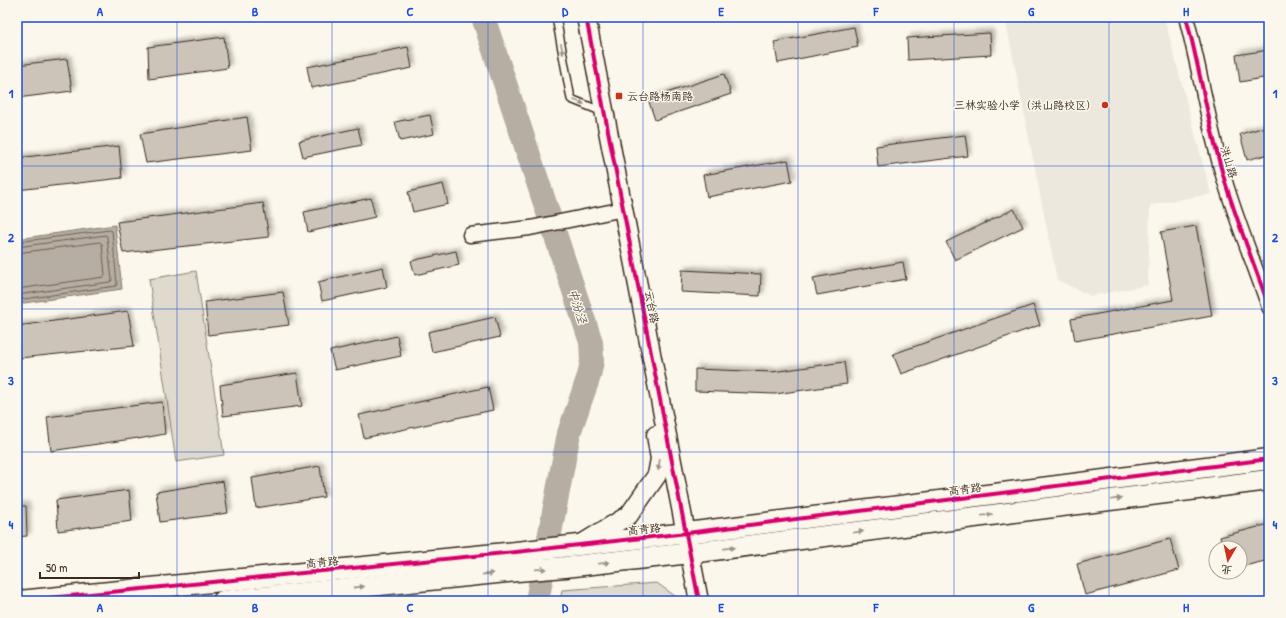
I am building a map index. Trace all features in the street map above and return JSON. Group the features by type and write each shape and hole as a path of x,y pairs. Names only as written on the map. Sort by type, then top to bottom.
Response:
{"main road":[{"name":"高青路","path":"223,601 517,561 574,546 1269,459"},
{"name":"高青路","path":"19,601 517,561 565,567 690,553 1269,480"}],"street":[{"name":"云台路","path":"586,17 699,601"},
{"name":"洪山路","path":"1186,17 1201,78 1214,143 1223,176 1269,308"},
{"path":"470,235 530,228 624,209"},
{"path":"574,546 629,515 657,475 660,459 651,408 658,386"}],"lane":[{"path":"556,17 571,99 605,112"}],"shaded area":[{"name":"三林实验小学（洪山路校区）","path":"1005,17 1164,17 1211,194 1150,205 1148,285 1091,296 1057,280"},
{"path":"196,271 224,455 176,462 149,279"},
{"path":"657,583 675,596 676,601 560,601 562,590"}],"water":[{"path":"115,225 122,289 17,304 17,239"}],"building":[{"path":"854,27 858,47 778,63 774,42"},
{"path":"990,33 991,55 908,60 907,38"},
{"path":"224,37 228,68 149,79 148,47"},
{"path":"408,47 412,68 311,88 307,67"},
{"path":"1269,50 1269,77 1240,82 1236,55"},
{"path":"67,59 72,91 17,98 17,65"},
{"path":"724,74 731,94 655,120 648,99"},
{"path":"430,115 434,134 400,141 395,122"},
{"path":"247,117 252,150 146,163 140,134"},
{"path":"1269,126 1269,154 1247,160 1240,134"},
{"path":"358,128 362,145 303,157 299,141"},
{"path":"965,135 968,156 878,167 876,146"},
{"path":"119,146 122,178 17,190 17,158"},
{"path":"788,160 792,181 707,197 703,175"},
{"path":"443,184 448,204 413,212 408,192"},
{"path":"371,198 375,217 308,232 304,212"},
{"path":"263,203 269,237 123,253 117,222"},
{"path":"1014,209 1023,227 955,260 946,242"},
{"path":"1196,226 1212,316 1075,341 1071,319 1173,300 1161,232"},
{"path":"456,251 459,265 415,275 411,261"},
{"path":"903,262 906,279 817,295 813,278"},
{"path":"383,267 387,287 322,301 318,282"},
{"path":"682,270 761,274 760,296 681,292"},
{"path":"283,292 289,325 208,335 205,302"},
{"path":"1033,305 1040,325 901,374 893,354"},
{"path":"128,311 134,346 20,358 17,342 17,326"},
{"path":"495,317 500,337 432,352 428,332"},
{"path":"397,336 401,356 335,370 330,351"},
{"path":"844,362 847,384 775,394 695,391 695,369 772,372"},
{"path":"297,373 302,406 223,416 220,385"},
{"path":"488,387 493,410 364,438 359,415"},
{"path":"162,402 165,434 51,451 47,417"},
{"path":"320,466 324,497 256,508 252,478"},
{"path":"223,481 228,513 160,522 156,492"},
{"path":"129,490 132,521 58,531 56,500"},
{"path":"17,506 26,506 27,536 17,537"},
{"path":"1269,524 1269,560 1248,565 1248,540 1221,540 1220,537"},
{"path":"1170,539 1179,570 1085,595 1077,564"}],"waterway":[{"name":"中汾泾","path":"483,17 591,342 592,361 589,376 569,433 537,601"}],"cycle path":[{"path":"586,17 699,601"},
{"path":"1186,17 1223,175 1239,225 1269,307"},
{"path":"19,601 516,552 687,533 1269,459"}],"place":[{"name":"云台路杨南路","path":"619,96"},
{"name":"三林实验小学（洪山路校区）","path":"1105,105"}]}
